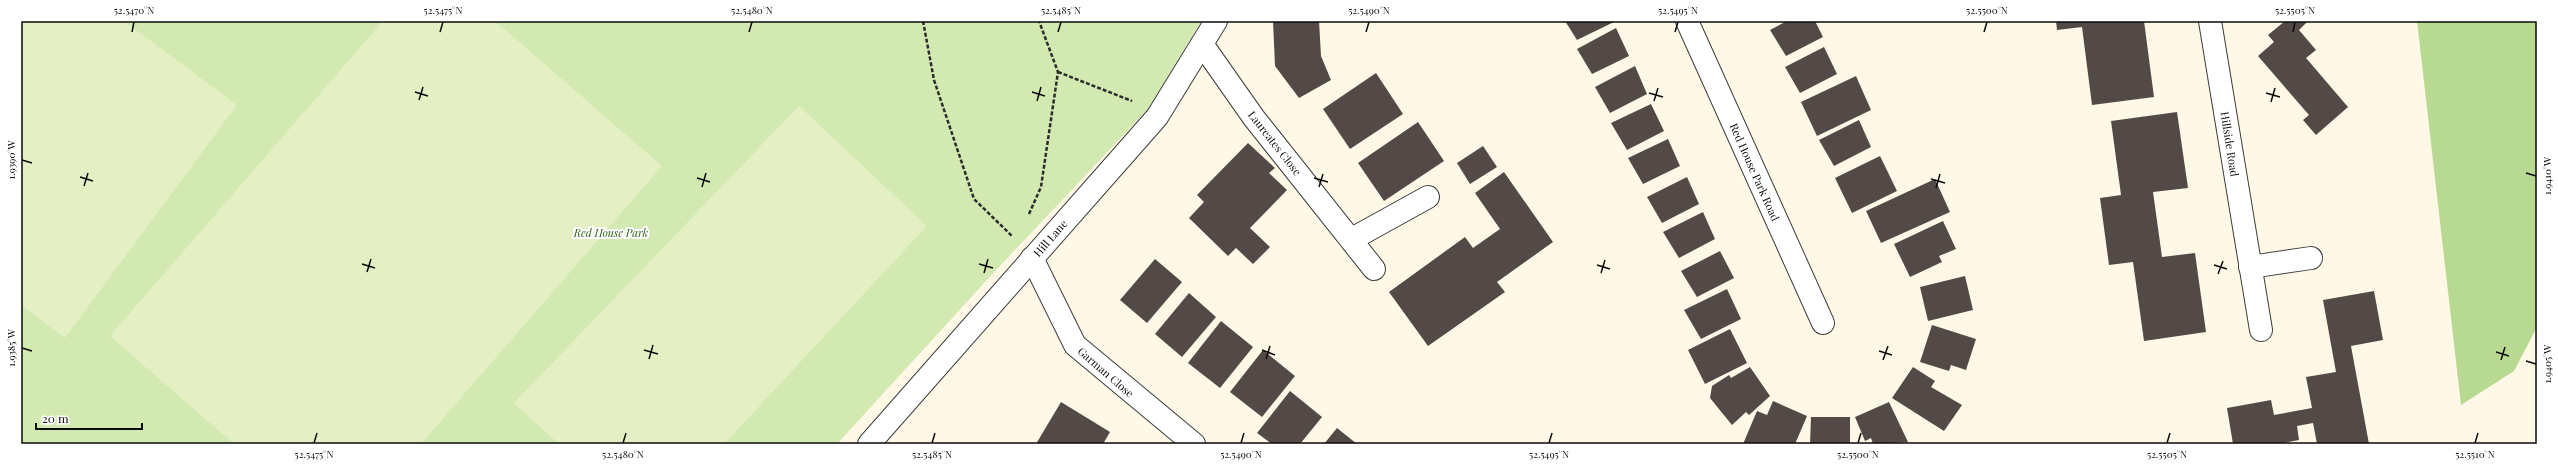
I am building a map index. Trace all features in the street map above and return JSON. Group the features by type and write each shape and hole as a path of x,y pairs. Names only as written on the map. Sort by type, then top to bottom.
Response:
{"street":[{"name":"Hill Lane","path":"869,444 1157,117 1216,21"},
{"name":"Red House Park Road","path":"1687,21 1823,323"},
{"name":"Hillside Road","path":"2210,21 2261,330"},
{"name":"Laureates Close","path":"1202,44 1254,118 1352,239 1374,269"},
{"path":"1352,239 1428,197"},
{"name":"Garman Close","path":"1032,258 1075,345 1194,444"},
{"path":"2250,267 2311,258"}],"path":[{"path":"923,21 934,80 974,199 1018,241 1032,258"},
{"path":"1018,241 1041,187 1058,72 1039,21"},
{"path":"1058,72 1135,102"}],"green space":[{"name":"Red House Park","path":"21,21 1201,21 1149,108 997,269 837,444 21,444"},
{"path":"21,21 124,21 237,105 65,338 21,305"},
{"path":"383,21 495,21 662,166 421,444 234,444 110,336"},
{"path":"2417,21 2537,21 2537,327 2514,371 2461,405"},
{"path":"799,106 927,226 724,444 559,444 514,403"}],"building":[{"path":"1273,21 1319,21 1321,56 1331,80 1299,98 1275,66"},
{"path":"1565,21 1616,21 1577,40"},
{"path":"1787,21 1815,21 1823,37 1786,56 1770,30"},
{"path":"2056,21 2144,21 2154,97 2092,105 2082,27 2057,30"},
{"path":"2285,21 2308,21 2299,30 2316,50 2306,58 2348,107 2316,135 2303,120 2309,115 2258,56 2274,42 2268,35"},
{"path":"1616,28 1629,56 1592,74 1577,49"},
{"path":"1824,47 1837,74 1800,93 1785,67"},
{"path":"1635,66 1647,94 1610,113 1595,87"},
{"path":"1376,73 1403,114 1350,149 1323,109"},
{"path":"1856,76 1871,110 1817,136 1801,102"},
{"path":"1651,104 1664,131 1627,150 1611,123"},
{"path":"2177,112 2188,188 2153,192 2162,257 2195,253 2206,332 2144,341 2133,262 2109,265 2100,198 2121,195 2111,121"},
{"path":"1859,120 1871,147 1834,166 1819,140"},
{"path":"1418,122 1444,161 1384,201 1358,163"},
{"path":"1668,139 1680,166 1643,184 1628,158"},
{"path":"1248,143 1275,168 1269,173 1287,190 1250,228 1270,247 1253,264 1236,248 1228,256 1189,218 1204,202 1197,195"},
{"path":"1483,146 1497,167 1470,184 1457,163"},
{"path":"1880,156 1897,191 1852,213 1835,178"},
{"path":"1504,172 1553,242 1497,282 1505,292 1428,346 1389,292 1465,237 1473,248 1500,229 1475,193"},
{"path":"1687,177 1699,204 1662,223 1647,197"},
{"path":"1935,179 1950,212 1881,243 1866,211"},
{"path":"1703,212 1715,239 1679,258 1663,232"},
{"path":"1943,221 1956,249 1939,256 1942,262 1910,277 1894,244"},
{"path":"1720,251 1734,278 1697,297 1681,271"},
{"path":"1155,259 1182,282 1147,323 1120,300"},
{"path":"1965,276 1973,310 1928,321 1920,287"},
{"path":"1727,289 1741,319 1701,339 1684,310"},
{"path":"2374,291 2383,340 2351,346 2369,444 2317,444 2313,423 2297,426 2299,440 2279,444 2233,444 2227,408 2271,400 2274,415 2312,408 2306,377 2336,372 2323,300"},
{"path":"1189,293 1216,317 1182,357 1155,334"},
{"path":"1221,321 1253,347 1220,388 1188,363"},
{"path":"1932,325 1976,339 1966,370 1951,365 1949,371 1920,362"},
{"path":"1730,329 1747,363 1705,384 1688,350"},
{"path":"1263,350 1295,376 1262,417 1230,392"},
{"path":"1750,367 1770,396 1749,415 1746,412 1732,425 1710,398 1712,386 1729,375 1731,378"},
{"path":"1913,367 1935,381 1931,387 1962,405 1944,431 1892,398"},
{"path":"1290,391 1322,417 1300,444 1272,444 1257,433"},
{"path":"1773,401 1807,416 1795,444 1743,444 1757,411 1767,415"},
{"path":"1061,402 1110,432 1103,444 1036,444"},
{"path":"1889,402 1908,442 1873,444 1871,438 1865,441 1855,417"},
{"path":"1811,417 1850,417 1850,444 1810,444"},
{"path":"1337,428 1357,444 1324,444"}]}
